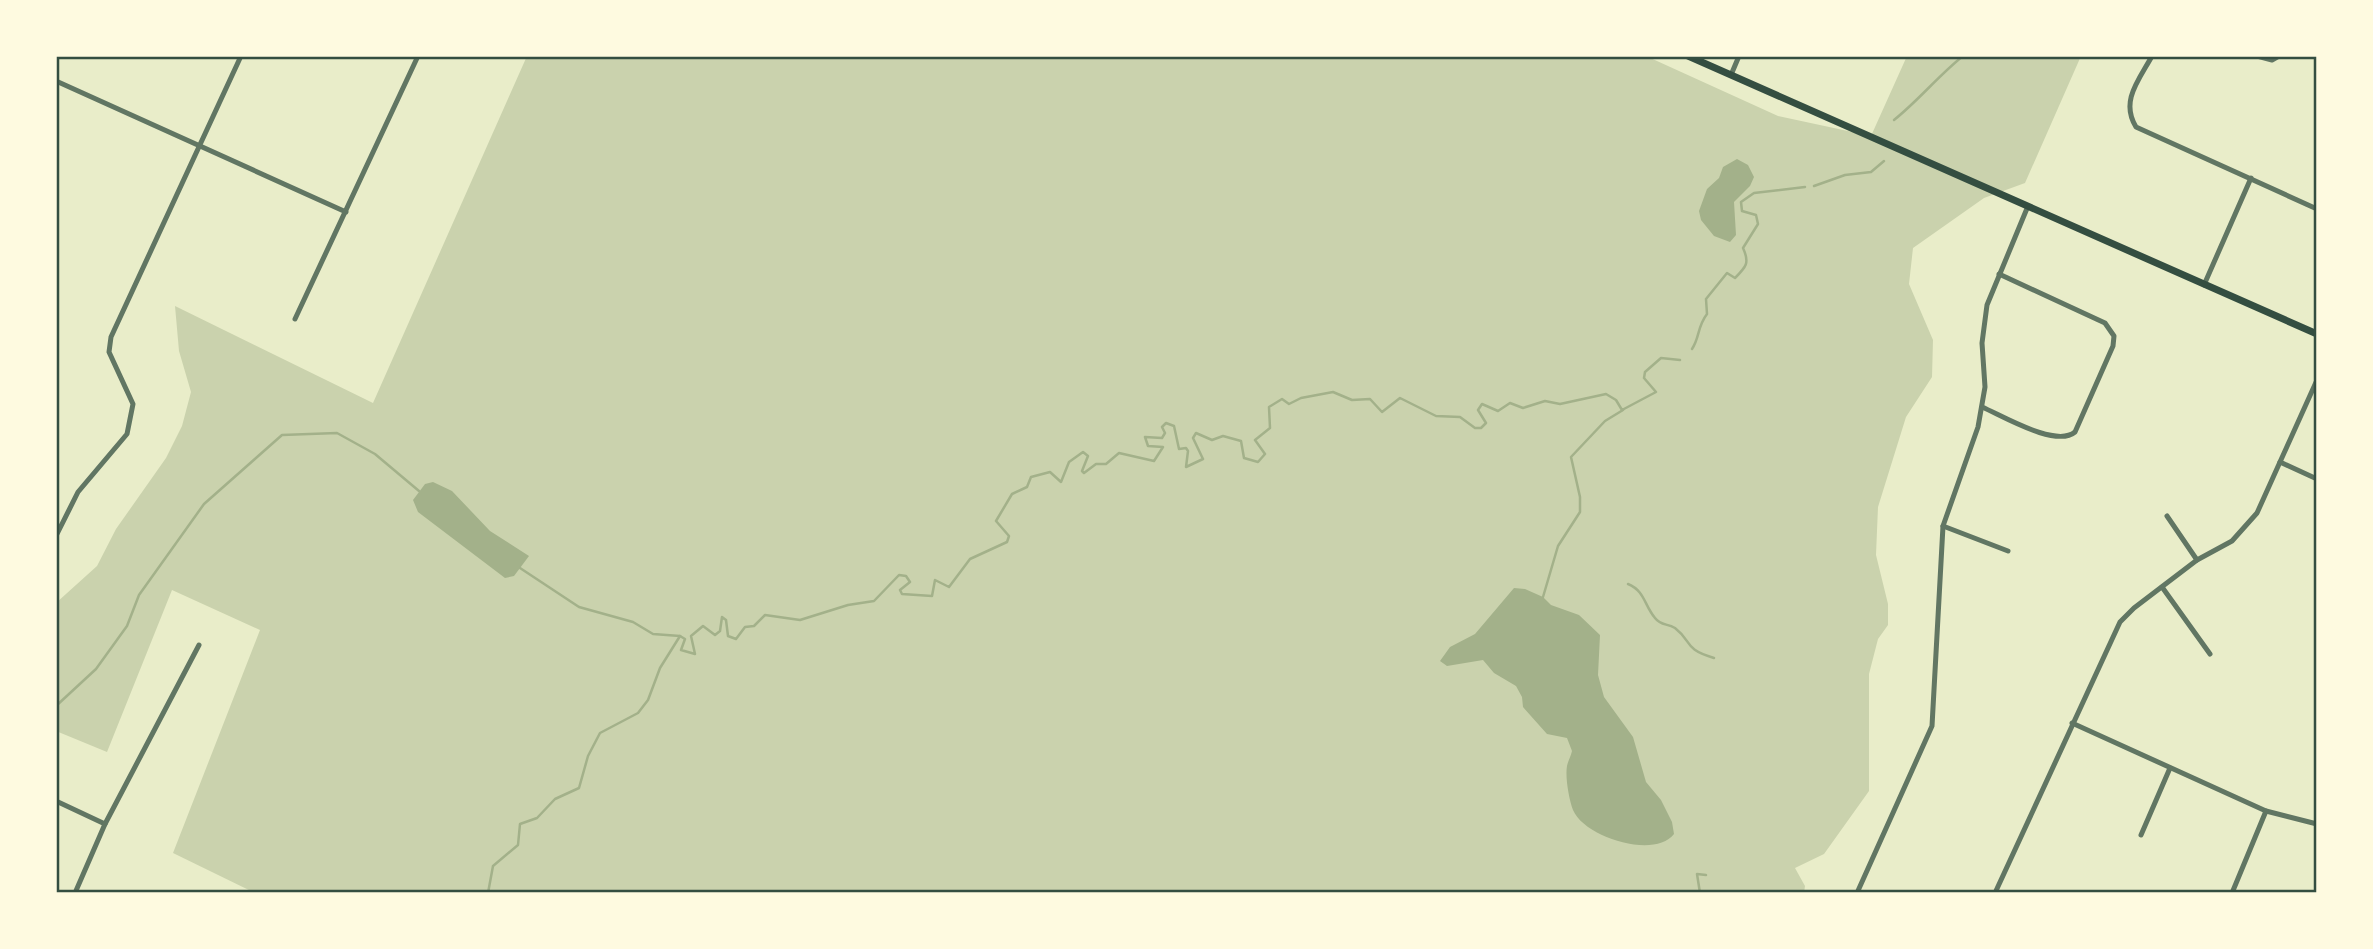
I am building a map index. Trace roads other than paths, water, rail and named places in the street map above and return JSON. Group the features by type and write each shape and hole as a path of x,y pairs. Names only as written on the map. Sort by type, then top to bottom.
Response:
{"main road":[{"path":"1688,56 2317,334"}],"street":[{"path":"56,536 78,492 127,433 133,404 109,352 111,337 241,56"},
{"path":"295,319 418,56"},
{"path":"1731,75 1739,56"},
{"path":"2151,56 2129,102 2128,113 2136,127 2317,209"},
{"path":"2256,56 2272,60 2279,56"},
{"path":"56,81 346,212"},
{"path":"2204,285 2251,178"},
{"path":"1857,893 1932,726 1943,526 1982,407 1984,322 1999,274 2028,206"},
{"path":"1982,407 2054,438 2068,437 2074,432 2113,346 2114,336 2105,323 1999,274"},
{"path":"1997,892 2120,622 2197,561 2232,541 2258,513 2317,380"},
{"path":"2280,462 2317,480"},
{"path":"2167,516 2197,561"},
{"path":"1943,526 2008,551"},
{"path":"2162,587 2210,654"},
{"path":"75,893 106,824 199,645"},
{"path":"2072,723 2266,811 2317,824"},
{"path":"2141,835 2169,768"},
{"path":"56,802 106,824"},
{"path":"2232,893 2266,811"}],"waterway":[{"path":"1894,120 1963,56"},
{"path":"1814,186 1845,175 1871,172 1884,161"},
{"path":"1692,349 1707,314 1706,299 1727,273 1735,278 1746,265 1743,248 1758,224 1756,215 1742,211 1741,202 1754,193 1805,187"},
{"path":"680,636 685,639 681,650 695,654 691,636 703,626 715,635 720,631 722,617 726,620 728,636 736,639 745,627 754,626 765,615 800,620 848,605 874,601 899,575 906,576 910,582 900,590 902,594 932,596 935,580 949,587 970,559 1007,542 1009,536 996,521 1012,494 1027,487 1031,477 1050,472 1061,482 1069,462 1083,452 1088,456 1082,471 1084,473 1096,464 1106,464 1119,453 1154,461 1163,447 1148,446 1145,437 1162,438 1165,433 1162,427 1166,423 1174,426 1179,449 1186,448 1188,451 1186,467 1203,459 1193,438 1196,433 1212,440 1223,436 1241,441 1244,458 1258,462 1265,454 1255,440 1270,428 1269,407 1282,399 1289,404 1301,398 1333,392 1352,400 1370,399 1382,412 1400,398 1436,416 1460,417 1475,428 1481,428 1486,423 1478,410 1482,404 1498,411 1510,403 1523,408 1545,401 1560,404 1606,394 1616,400 1622,410 1656,392 1644,378 1645,372 1661,358 1680,360"},
{"path":"1543,597 1558,546 1580,512 1580,497 1571,457 1605,421 1623,410"},
{"path":"56,706 96,669 127,626 139,595 204,504 282,435 337,433 375,454 419,491"},
{"path":"520,568 579,607 633,622 653,634 680,636"},
{"path":"1628,584 1641,594 1657,621 1675,628 1693,648 1714,658"},
{"path":"488,893 493,866 518,845 520,824 537,818 555,799 579,788 588,756 600,733 638,713 648,700 660,668 680,636"},
{"path":"1700,893 1697,874 1706,875"}]}
